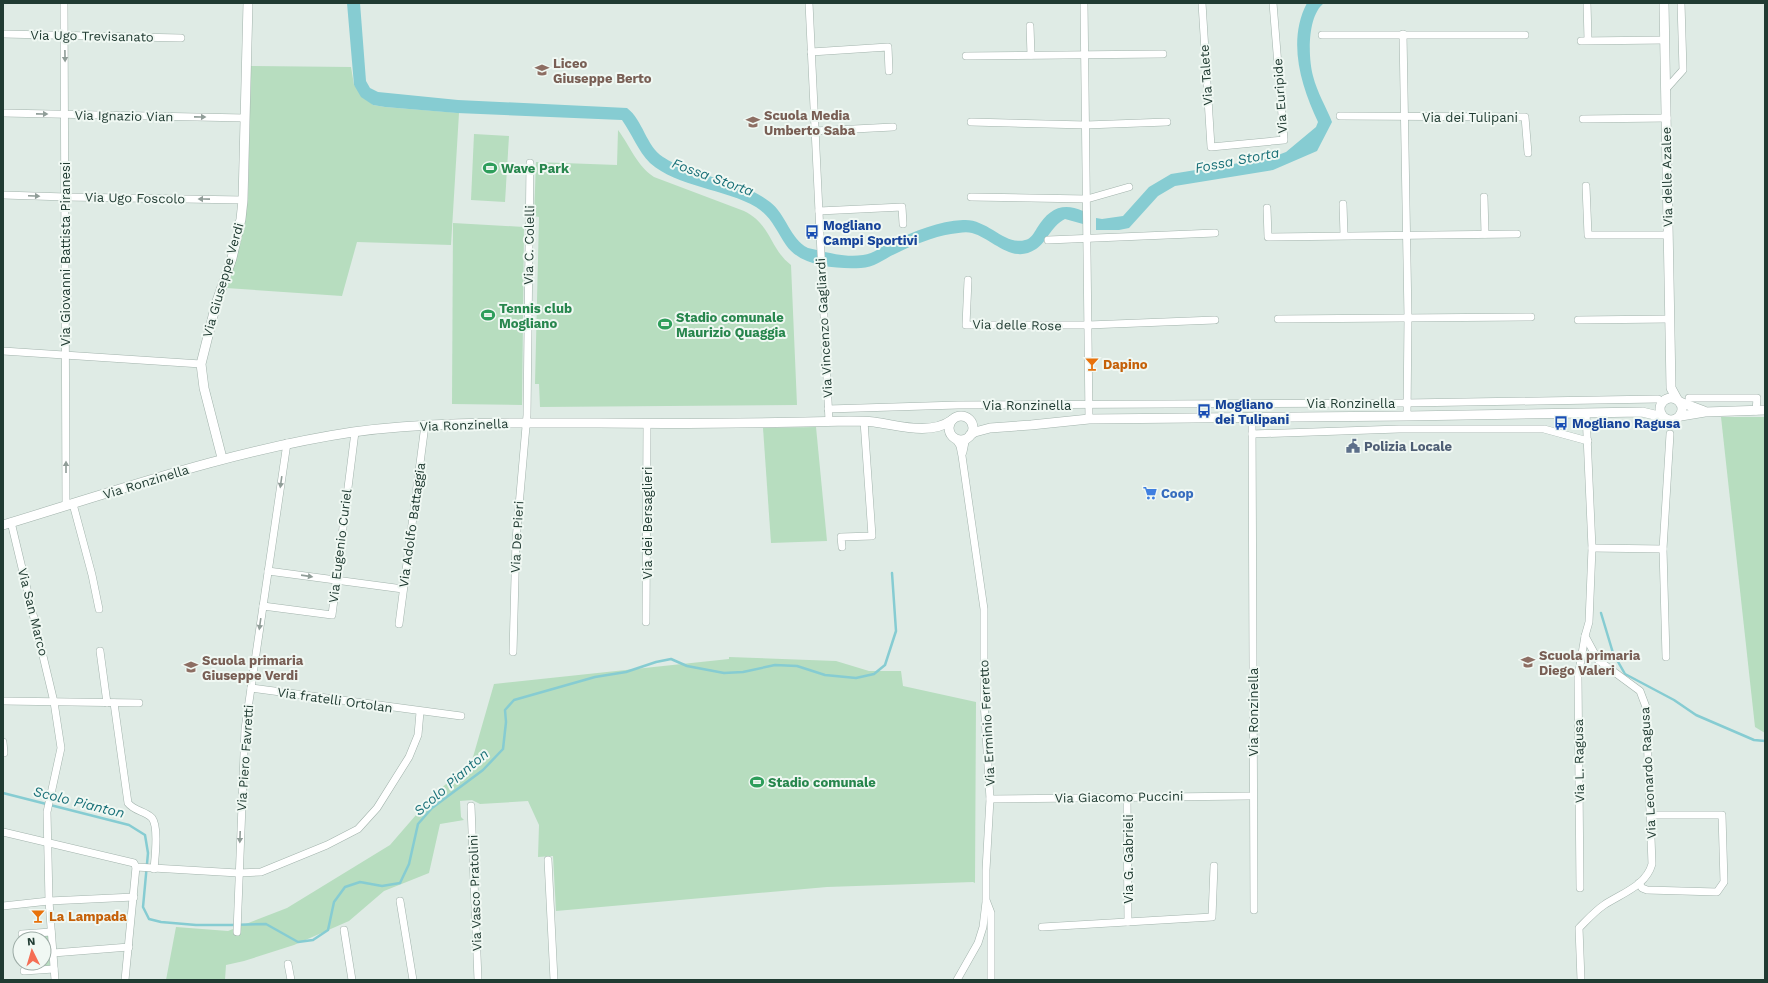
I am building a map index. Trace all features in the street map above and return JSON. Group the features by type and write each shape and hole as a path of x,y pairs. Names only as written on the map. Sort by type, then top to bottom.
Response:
{"street":[{"name":"Via Giovanni Battista Piranesi","path":"64,3 66,115 65,355 70,505"},
{"name":"Via Giuseppe Verdi","path":"222,458 204,388 201,364 216,304 232,258 243,200 248,3"},
{"name":"Via Vincenzo Gagliardi","path":"809,3 829,421"},
{"path":"1084,3 1089,418"},
{"name":"Via Talete","path":"1202,3 1211,147"},
{"name":"Via Euripide","path":"1211,147 1284,140 1273,3"},
{"path":"1587,3 1584,41 1665,40"},
{"name":"Via delle Azalee","path":"1664,3 1671,388 1678,401"},
{"path":"1666,89 1683,70 1681,3"},
{"path":"1030,26 1031,55"},
{"name":"Via Ugo Trevisanato","path":"3,34 181,38"},
{"name":"Via dei Tulipani","path":"1403,34 1408,318 1407,416"},
{"path":"1322,35 1525,35"},
{"path":"811,52 888,47 889,71"},
{"path":"966,56 1163,54"},
{"name":"Via Ignazio Vian","path":"3,114 245,118"},
{"name":"Via dei Tulipani","path":"1340,116 1525,117 1528,153"},
{"name":"Via delle Azalee","path":"1583,119 1667,118"},
{"path":"971,122 1086,125 1167,122"},
{"path":"815,131 893,127"},
{"name":"Via C. Colelli","path":"526,423 530,164"},
{"name":"Via delle Azalee","path":"1586,186 1588,235 1668,235"},
{"path":"971,197 1087,199 1129,187"},
{"name":"Via Ugo Foscolo","path":"3,195 243,200"},
{"path":"1484,196 1485,234"},
{"path":"1343,204 1344,235"},
{"path":"819,210 902,207 903,224"},
{"path":"1268,208 1268,237 1517,234"},
{"path":"1048,240 1087,240 1215,233"},
{"name":"Via delle Rose","path":"968,280 966,325 1088,325 1215,320"},
{"path":"1278,319 1531,316"},
{"path":"1578,320 1669,319"},
{"path":"3,351 201,364"},
{"name":"Via delle Azalee","path":"1662,401 1671,388"},
{"name":"Via Ronzinella","path":"1642,412 1662,401 1671,398 1705,412"},
{"name":"Via Ronzinella","path":"7,524 222,458 287,443 355,432 425,425 864,421 902,427 941,430 961,440 982,430 998,427 1089,418 1252,418 1642,412 1673,421 1681,416 1705,412 1761,411 1757,398 1689,398"},
{"path":"1662,401 1660,410 1663,417"},
{"name":"Via Ronzinella","path":"828,408 1089,404 1662,401"},
{"path":"1678,401 1683,409 1681,416"},
{"path":"1585,636 1588,622 1592,548 1586,413"},
{"name":"Via Ronzinella","path":"922,428 944,425 960,416 968,418 979,424 998,427"},
{"name":"Via Ronzinella","path":"968,418 973,426 969,436"},
{"name":"Via Ronzinella","path":"1252,418 1254,910"},
{"path":"952,420 949,426 953,436"},
{"path":"842,547 841,537 872,536 864,421"},
{"name":"Via De Pieri","path":"513,652 516,540 526,423"},
{"name":"Via dei Bersaglieri","path":"646,622 647,424"},
{"name":"Via Adolfo Battaggia","path":"399,624 425,425"},
{"path":"1252,434 1399,429 1544,429 1588,441"},
{"name":"Via Eugenio Curiel","path":"263,606 332,615 355,432"},
{"path":"1666,657 1663,549 1670,434"},
{"name":"Via Erminio Ferretto","path":"953,436 961,450 964,466 984,609 984,701 990,799 986,900 991,913 991,980"},
{"name":"Via Erminio Ferretto","path":"964,466 964,446 969,436"},
{"name":"Via Piero Favretti","path":"237,932 244,729 287,443"},
{"path":"70,505 92,575 99,608"},
{"name":"Via San Marco","path":"7,524 54,702 61,748 47,812 51,931"},
{"path":"1592,548 1663,549"},
{"path":"268,571 403,589"},
{"name":"Via Leonardo Ragusa","path":"1582,980 1579,928 1603,905 1639,883 1651,869 1652,864 1646,707 1640,691 1598,660 1585,636"},
{"name":"Via L. Ragusa","path":"1580,888 1578,677 1585,636"},
{"path":"100,651 111,703 128,803 133,809 139,810 152,818 156,825 152,868"},
{"name":"Via fratelli Ortolan","path":"251,688 420,712 460,716"},
{"path":"3,701 139,703"},
{"path":"138,867 238,873 262,872 327,845 358,829 377,808 409,757 418,735 420,712"},
{"path":"3,742 4,753"},
{"name":"Via Giacomo Puccini","path":"990,799 1249,796"},
{"name":"Via G. Gabrieli","path":"1127,797 1128,922"},
{"name":"Via Vasco Pratolini","path":"471,806 478,980"},
{"path":"1639,883 1642,888 1647,890 1717,892 1724,882 1722,815 1650,815"},
{"path":"3,832 134,862 138,867 125,980"},
{"path":"548,860 554,980"},
{"name":"Via G. Gabrieli","path":"1042,927 1212,917 1214,866"},
{"path":"3,906 134,897"},
{"path":"957,980 978,943 983,927 986,900"},
{"path":"400,901 413,980"},
{"path":"344,930 352,980"},
{"name":"Via San Marco","path":"52,942 55,980"},
{"path":"53,953 129,947"},
{"path":"288,964 291,980"}],"green space":[{"path":"251,66 351,67 354,85 373,105 459,113 451,245 357,242 342,296 226,288 235,260 248,201"},
{"name":"Stadio comunale Maurizio Quaggia","path":"618,130 638,162 654,177 744,211 760,223 778,251 791,265 797,405 540,407 539,384 535,384 539,217 534,216 536,162 617,165"},
{"name":"Wave Park","path":"474,134 509,136 505,202 471,200"},
{"name":"Tennis club Mogliano","path":"453,223 524,227 522,405 452,404"},
{"path":"1721,417 1765,417 1765,733 1755,727"},
{"path":"816,427 827,541 771,543 763,428"},
{"name":"Stadio comunale","path":"729,657 836,661 869,671 901,671 903,686 976,702 975,883 827,887 556,911 553,856 538,857 539,825 528,801 480,804 472,800 460,801 461,817 464,820 440,824 429,873 384,891 349,921 294,945 244,961 226,965 225,980 166,980 176,927 228,931 287,908 390,845 435,793 471,764 494,684 729,659"}],"water":[{"path":"347,3 360,3 366,81 370,88 378,92 458,100 627,108 637,119 652,146 663,157 689,170 731,183 758,194 775,207 792,233 808,248 829,253 856,256 875,251 918,230 945,222 963,220 980,223 1010,239 1018,241 1025,240 1032,236 1046,216 1062,207 1075,208 1083,211 1083,224 1065,219 1052,230 1040,246 1027,253 1011,253 980,236 970,232 965,232 944,235 923,242 866,268 831,267 810,262 801,258 786,245 770,220 756,207 731,196 687,183 661,171 650,163 642,153 622,120 457,113 373,105 361,97 354,85"},
{"path":"1307,3 1324,3 1318,9 1314,17 1310,37 1310,58 1311,68 1319,94 1332,122 1317,151 1273,170 1175,186 1158,196 1129,228 1119,230 1096,230 1096,218 1102,219 1123,216 1149,187 1171,174 1270,158 1286,152 1316,127 1318,122 1306,94 1297,48 1301,18"}],"waterway":[{"name":"Scolo Pianton","path":"3,793 129,825 145,835 148,853 143,907 149,919 161,922 196,925 266,924 298,942 313,940 328,930 334,902 345,887 360,882 382,886 400,883 409,864 418,824 432,808 483,770 503,749 506,722 505,710 514,700 595,677 626,672 656,662 671,659 687,666 724,673 743,672 775,665 797,666 825,675 856,678 874,674 885,665 896,631 892,573"},
{"name":"Scolo Pianton","path":"1601,613 1613,653 1625,674 1674,700 1696,715 1754,740 1765,741"}],"place":[{"name":"Liceo Giuseppe Berto","path":"542,70"},
{"name":"Scuola Media Umberto Saba","path":"753,122"},
{"name":"Wave Park","path":"490,168"},
{"name":"Mogliano Campi Sportivi","path":"812,232"},
{"name":"Tennis club Mogliano","path":"488,315"},
{"name":"Stadio comunale Maurizio Quaggia","path":"665,324"},
{"name":"Dapino","path":"1092,364"},
{"name":"Mogliano dei Tulipani","path":"1204,411"},
{"name":"Mogliano Ragusa","path":"1561,423"},
{"name":"Polizia Locale","path":"1353,446"},
{"name":"Coop","path":"1150,493"},
{"name":"Scuola primaria Diego Valeri","path":"1528,662"},
{"name":"Scuola primaria Giuseppe Verdi","path":"191,667"},
{"name":"Stadio comunale","path":"757,782"},
{"name":"La Lampada","path":"38,916"}],"water label":[{"name":"Fossa Storta","path":"1237,160"},
{"name":"Fossa Storta","path":"713,177"}]}
